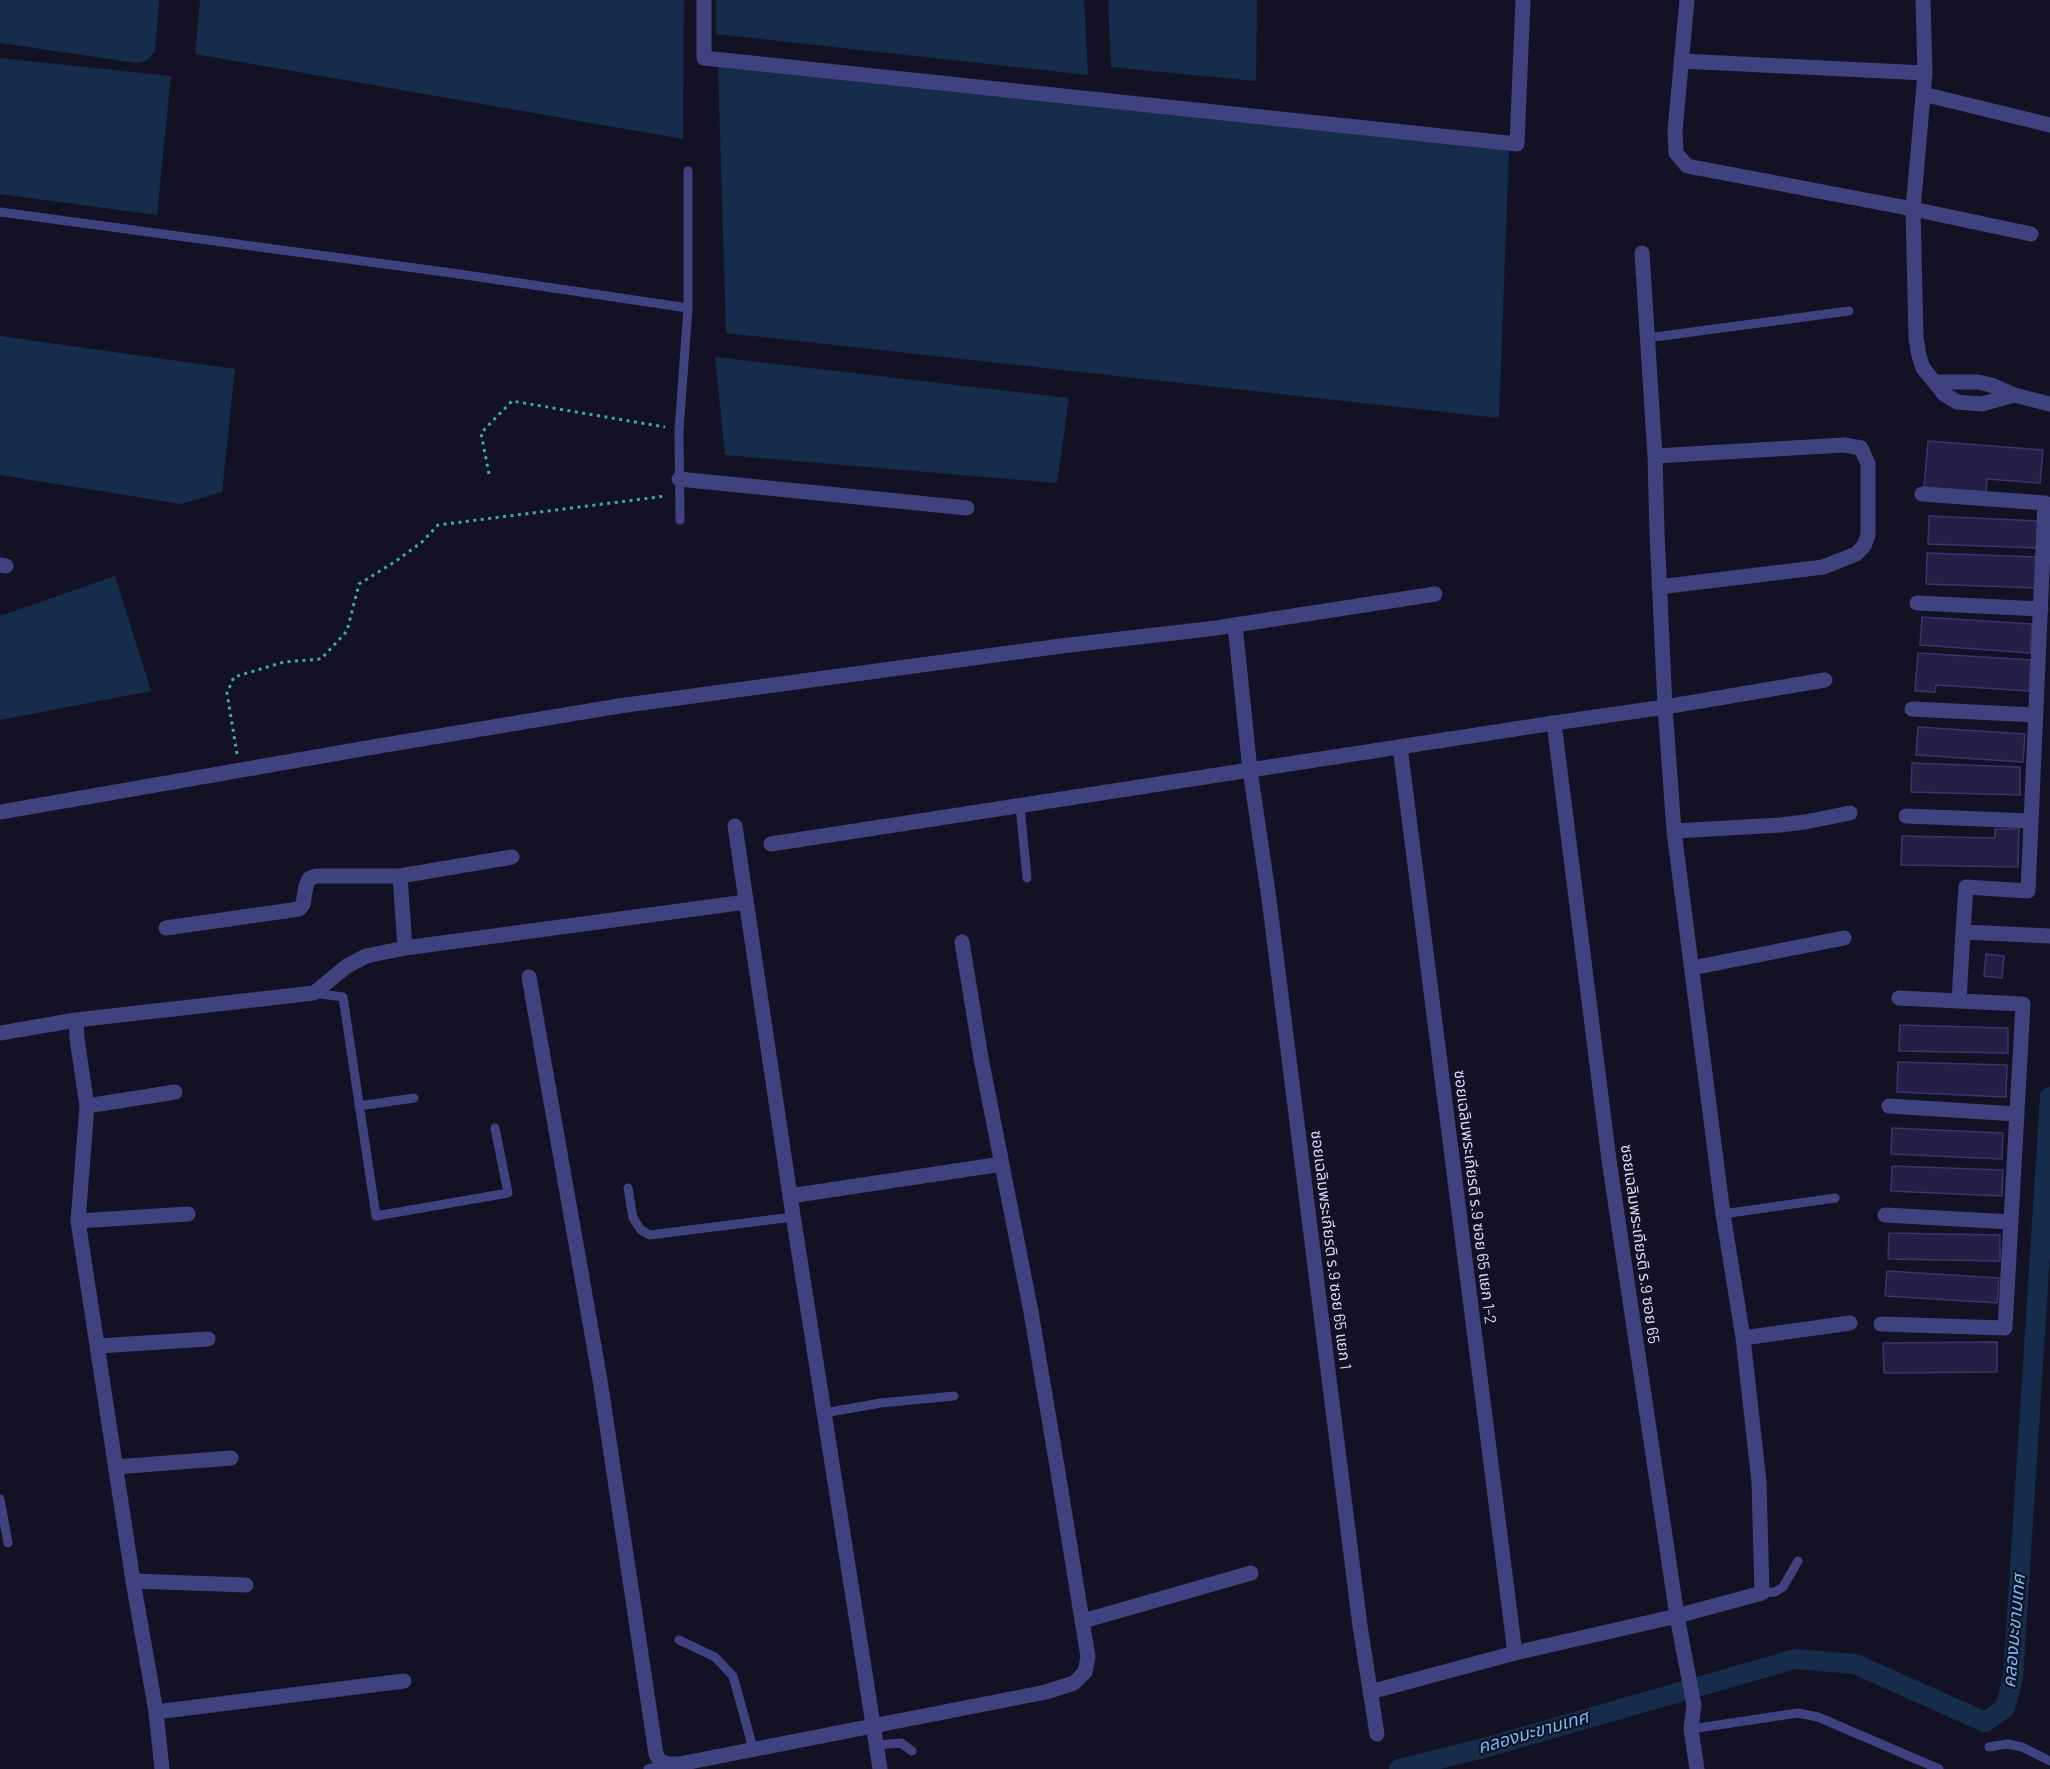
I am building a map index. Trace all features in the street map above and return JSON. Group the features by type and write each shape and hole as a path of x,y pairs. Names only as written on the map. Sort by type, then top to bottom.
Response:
{"street":[{"path":"704,0 704,58 1517,144 1523,0"},
{"path":"1687,0 1675,131 1676,153 1687,166 2031,234"},
{"path":"1923,0 1925,73 1913,209 1916,338 1923,368 1944,394 1957,402 1982,404 2014,395"},
{"path":"1681,61 1925,73"},
{"path":"1923,94 2050,125"},
{"path":"1370,1692 1515,1653 1677,1616 1762,1593 1759,1482 1743,1338 1723,1214 1674,831 1665,707 1655,456 1642,253"},
{"path":"1935,382 1975,382 1991,385 2014,395 2050,404"},
{"path":"1655,456 1844,445 1861,448 1868,464 1868,535 1864,546 1856,554 1823,567 1659,587"},
{"path":"680,487 967,508"},
{"path":"1922,494 2045,503 2028,891 1966,887 1959,1000"},
{"path":"0,812 619,706 1061,646 1235,625 1435,594"},
{"path":"1917,603 2041,609"},
{"name":"ซอยเฉลิมพระเกียรติ ร.9 ซอย 65 แยก 1","path":"1235,625 1250,770 1269,898 1357,1603 1377,1734"},
{"path":"771,844 1665,707 1825,680"},
{"path":"1912,709 2036,715"},
{"name":"ซอยเฉลิมพระเกียรติ ร.9 ซอย 65","path":"1554,723 1609,1160 1677,1616 1694,1705 1690,1729 1697,1769"},
{"name":"ซอยเฉลิมพระเกียรติ ร.9 ซอย 65 แยก 1-2","path":"1400,747 1515,1653"},
{"path":"1674,831 1780,825 1850,813"},
{"path":"1906,816 2031,821"},
{"path":"735,826 790,1196 880,1769"},
{"path":"166,928 298,909 303,904 309,879 316,876 400,876 512,857"},
{"path":"400,876 405,948"},
{"path":"0,1033 76,1020 314,993 347,966 366,956 405,948 746,902"},
{"path":"1963,932 2050,936"},
{"path":"1692,968 1844,938"},
{"path":"529,977 600,1380 656,1754 660,1761 679,1764 873,1724 1046,1692 1074,1683 1085,1672 1088,1657 1083,1622 1031,1312 981,1058 962,942"},
{"path":"1881,1324 2005,1328 2017,1114 2023,1004 1899,998"},
{"path":"76,1020 87,1106 78,1221 133,1581 156,1712 162,1769"},
{"path":"87,1106 175,1092"},
{"path":"1889,1106 2017,1114"},
{"path":"790,1196 1002,1164"},
{"path":"78,1221 188,1214"},
{"path":"1886,1215 2011,1222"},
{"path":"1743,1338 1850,1323"},
{"path":"98,1346 208,1339"},
{"path":"116,1467 231,1458"},
{"path":"1083,1622 1251,1573"},
{"path":"133,1581 246,1585"},
{"path":"156,1712 404,1680"}],"lane":[{"path":"680,520 679,430 688,308 688,171"},
{"path":"0,212 459,274 688,308"},
{"path":"1647,338 1849,311"},
{"path":"1020,806 1026,878"},
{"path":"314,993 343,997 376,1216 508,1193 495,1128"},
{"path":"360,1106 414,1098"},
{"path":"628,1188 633,1218 641,1230 650,1235 794,1217"},
{"path":"1723,1214 1835,1198"},
{"path":"824,1413 881,1403 954,1396"},
{"path":"0,1499 8,1543"},
{"path":"1762,1593 1775,1592 1783,1587 1798,1561"},
{"path":"679,1640 715,1657 733,1677 753,1748"},
{"path":"1690,1729 1798,1713 1818,1717 1939,1769"},
{"path":"877,1745 901,1743 912,1751"},
{"path":"1989,1747 2007,1744 2022,1747 2050,1761"},
{"path":"648,1769 668,1764"}],"path":[{"path":"489,474 481,433 512,401 679,430"},
{"path":"239,770 227,693 234,677 284,662 321,659 347,631 359,584 414,548 438,525 680,487"}],"water":[{"path":"0,0 159,0 155,52 146,61 137,63 0,43"},
{"path":"200,0 684,0 683,139 195,54"},
{"path":"716,0 1084,0 1088,75 716,34"},
{"path":"1108,0 1257,0 1256,81 1111,67"},
{"path":"0,58 171,76 157,215 0,194"},
{"path":"718,67 1509,150 1499,418 726,333"},
{"path":"0,336 235,369 222,492 181,504 0,475"},
{"path":"715,357 1069,398 1057,483 725,455"},
{"path":"115,576 151,691 0,720 0,616"}],"building":[{"path":"1928,441 2043,450 2040,483 1987,479 1986,492 1924,487"},
{"path":"1929,516 2039,521 2038,548 1928,544"},
{"path":"1927,553 2036,557 2035,588 1926,584"},
{"path":"1922,617 2032,624 2030,653 1920,645"},
{"path":"1918,653 2031,660 2029,691 1936,685 1935,692 1915,691"},
{"path":"1918,727 2025,734 2023,762 1916,755"},
{"path":"1912,763 2020,767 2020,795 1911,792"},
{"path":"1995,829 2019,829 2018,867 1901,865 1902,836 1995,838"},
{"path":"1986,954 2004,956 2002,978 1984,976"},
{"path":"1900,1025 2008,1028 2008,1053 1899,1051"},
{"path":"1898,1062 2007,1065 2006,1097 1897,1092"},
{"path":"1892,1128 2003,1133 2002,1159 1891,1154"},
{"path":"1892,1166 2003,1170 2002,1196 1891,1191"},
{"path":"1889,1233 2000,1235 2000,1261 1888,1259"},
{"path":"1887,1271 1999,1278 1997,1303 1885,1296"},
{"path":"1997,1342 1997,1372 1884,1373 1883,1343"}],"waterway":[{"name":"คลองมะขามเทศ","path":"1399,1769 1491,1746 1795,1659 1855,1664 1985,1722 2005,1708 2013,1678 2050,1097"}]}
